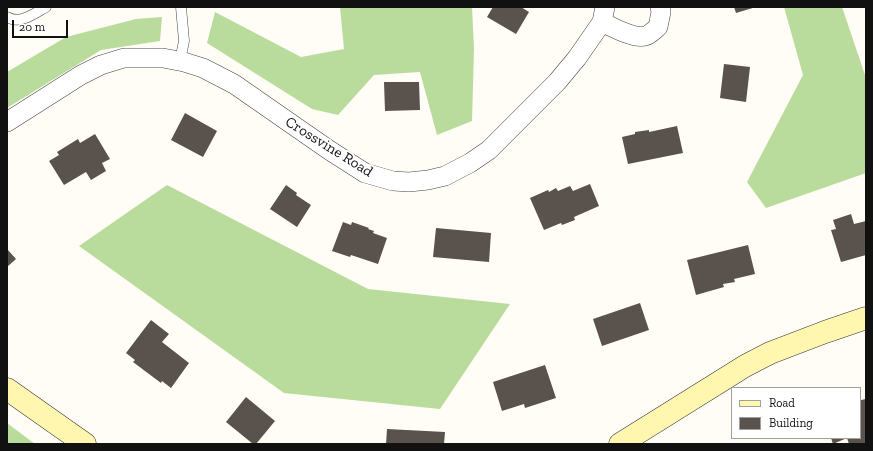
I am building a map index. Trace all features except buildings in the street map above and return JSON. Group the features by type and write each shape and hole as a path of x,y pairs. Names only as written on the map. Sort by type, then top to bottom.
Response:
{"street":[{"path":"604,15 631,35 646,36 658,27 661,12 660,7"},
{"name":"Crossvine Road","path":"7,122 81,76 101,66 124,58 163,58 180,61 203,68 234,84 329,150 365,173 393,181 409,182 428,180 445,176 470,164 490,150 557,82 577,58 604,15"},
{"path":"620,444 745,366 770,353 866,318"},
{"path":"11,391 85,444"}],"lane":[{"path":"7,17 10,19 26,19 46,7"},
{"path":"180,61 184,41 181,7"}],"green space":[{"path":"340,7 472,7 474,49 472,121 437,135 420,72 374,75 338,115 312,109 207,43 215,12 301,57 344,49"},
{"path":"784,7 842,7 866,78 866,173 766,208 747,182 803,75"},
{"path":"162,17 160,41 101,50 7,108 7,72 66,37 136,19"},
{"path":"167,185 368,289 510,304 440,409 284,393 79,246"},
{"path":"7,423 35,444 7,444"}]}
